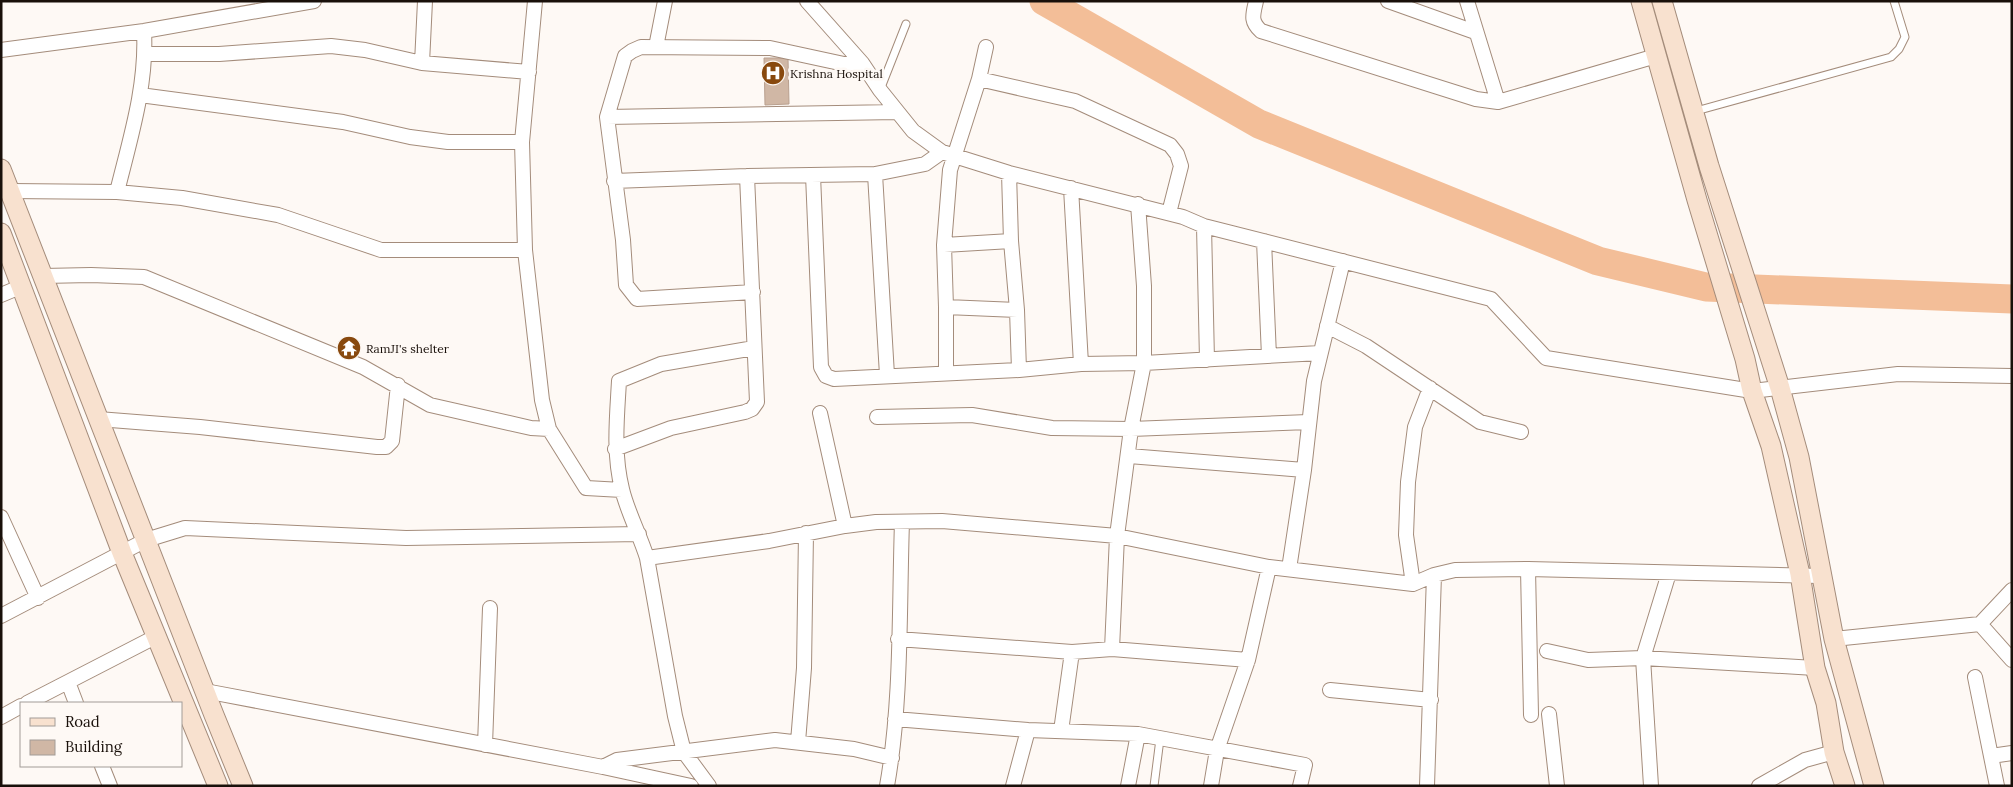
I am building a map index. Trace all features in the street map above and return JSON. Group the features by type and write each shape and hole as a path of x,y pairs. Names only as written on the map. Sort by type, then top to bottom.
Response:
{"street":[{"path":"1,50 144,31 314,1"},
{"path":"422,63 425,1"},
{"path":"535,1 530,72 522,142 525,250 542,400 550,429 586,488 622,490"},
{"path":"656,47 665,1"},
{"path":"807,1 862,63 880,90 914,131 947,154 1009,173 1138,204 1204,226 1491,299 1546,358 1752,391 1898,374 2012,376"},
{"path":"1256,1 1252,18 1255,25 1261,31 1476,99 1498,102 1656,56"},
{"path":"1467,1 1498,102"},
{"path":"1641,1 1697,200 1745,359 1752,391 1771,446 1800,574 1815,668 1826,703 1834,752 1845,786"},
{"path":"1662,1 1709,166 1768,356 1780,388 1799,457 1820,576 1834,639 1874,786"},
{"path":"1393,2 1475,32"},
{"path":"117,192 140,95 146,54 144,31"},
{"path":"146,54 219,54 331,46 365,50 422,63 530,72"},
{"path":"753,292 637,299 626,285 623,240 607,117 625,56 641,47 770,48 844,64 862,63"},
{"path":"946,373 944,245 950,170 947,154 979,79 986,48"},
{"path":"979,79 1075,101 1170,145 1178,154 1181,166 1169,213"},
{"path":"140,95 343,122 410,138 448,142 522,142"},
{"path":"607,117 897,112"},
{"path":"614,181 875,174 925,164 947,154"},
{"path":"1,169 243,786"},
{"path":"1009,173 1010,241 1017,310 1019,370"},
{"path":"875,174 887,376"},
{"path":"813,175 822,367 826,376 834,379 1019,370 1081,364 1144,363 1320,353"},
{"path":"615,449 671,428 745,412 757,402 747,176"},
{"path":"1071,188 1081,364"},
{"path":"10,192 117,192 182,198 278,215 381,250 525,250"},
{"path":"1112,649 1117,536 1132,429 1144,363 1144,286 1138,204"},
{"path":"1204,226 1207,360"},
{"path":"1,233 122,553 218,786"},
{"path":"944,245 1010,241"},
{"path":"1264,241 1269,356"},
{"path":"1289,569 1304,470 1308,422 1320,353 1343,261"},
{"path":"43,276 144,276 363,367 398,385 430,405 531,428 550,429"},
{"path":"1,295 20,287 26,297"},
{"path":"946,306 1017,310"},
{"path":"1327,326 1366,346 1480,422 1521,432"},
{"path":"709,786 684,752 675,716 647,558 640,534 622,490 615,449 619,381 661,364 754,348"},
{"path":"98,419 200,427 377,447 386,446 392,441 398,385"},
{"path":"1413,584 1406,535 1408,482 1415,427 1430,388"},
{"path":"820,413 845,526"},
{"path":"876,417 972,415 1052,428 1132,429 1308,422"},
{"path":"1129,456 1304,470"},
{"path":"2,521 38,598"},
{"path":"647,558 769,541 876,522 942,521 1117,536 1269,567 1413,584 1434,575 1455,570 1528,569 1800,574 1820,576"},
{"path":"887,786 892,758 898,690 902,522"},
{"path":"1,616 146,540 185,528 406,538 640,534"},
{"path":"798,742 804,668 806,533"},
{"path":"1211,786 1216,750 1248,660 1269,567"},
{"path":"1528,569 1532,714"},
{"path":"1650,786 1643,658 1669,573"},
{"path":"1427,786 1434,575"},
{"path":"1834,639 1980,624 2012,590"},
{"path":"486,746 490,608"},
{"path":"1980,624 2012,660"},
{"path":"29,702 157,636"},
{"path":"898,639 1072,652 1112,649 1248,660"},
{"path":"1547,651 1588,660 1643,658 1815,668"},
{"path":"1061,731 1072,652"},
{"path":"1975,677 1997,786"},
{"path":"68,682 76,702"},
{"path":"1330,690 1431,700"},
{"path":"205,691 603,767 691,786"},
{"path":"1,717 20,707"},
{"path":"1549,714 1556,786"},
{"path":"894,719 1028,730 1138,734 1305,765 1300,786"},
{"path":"1014,786 1028,730"},
{"path":"1128,786 1138,734"},
{"path":"603,767 616,760 775,740 854,749 892,758"},
{"path":"1760,786 1805,760 1834,752"},
{"path":"1991,756 2012,753"},
{"path":"102,767 110,786"}],"lane":[{"path":"1694,112 1891,57 1900,48 1905,37 1894,1"},
{"path":"880,90 906,24"},
{"path":"1154,786 1160,739"}],"building":[{"path":"764,58 788,58 789,104 765,105"}],"waterway":[{"path":"1044,1 1259,124 1598,261 1706,287 2012,299"}],"place":[{"name":"Krishna Hospital","path":"773,73"},
{"name":"RamJI's shelter","path":"349,348"}]}
